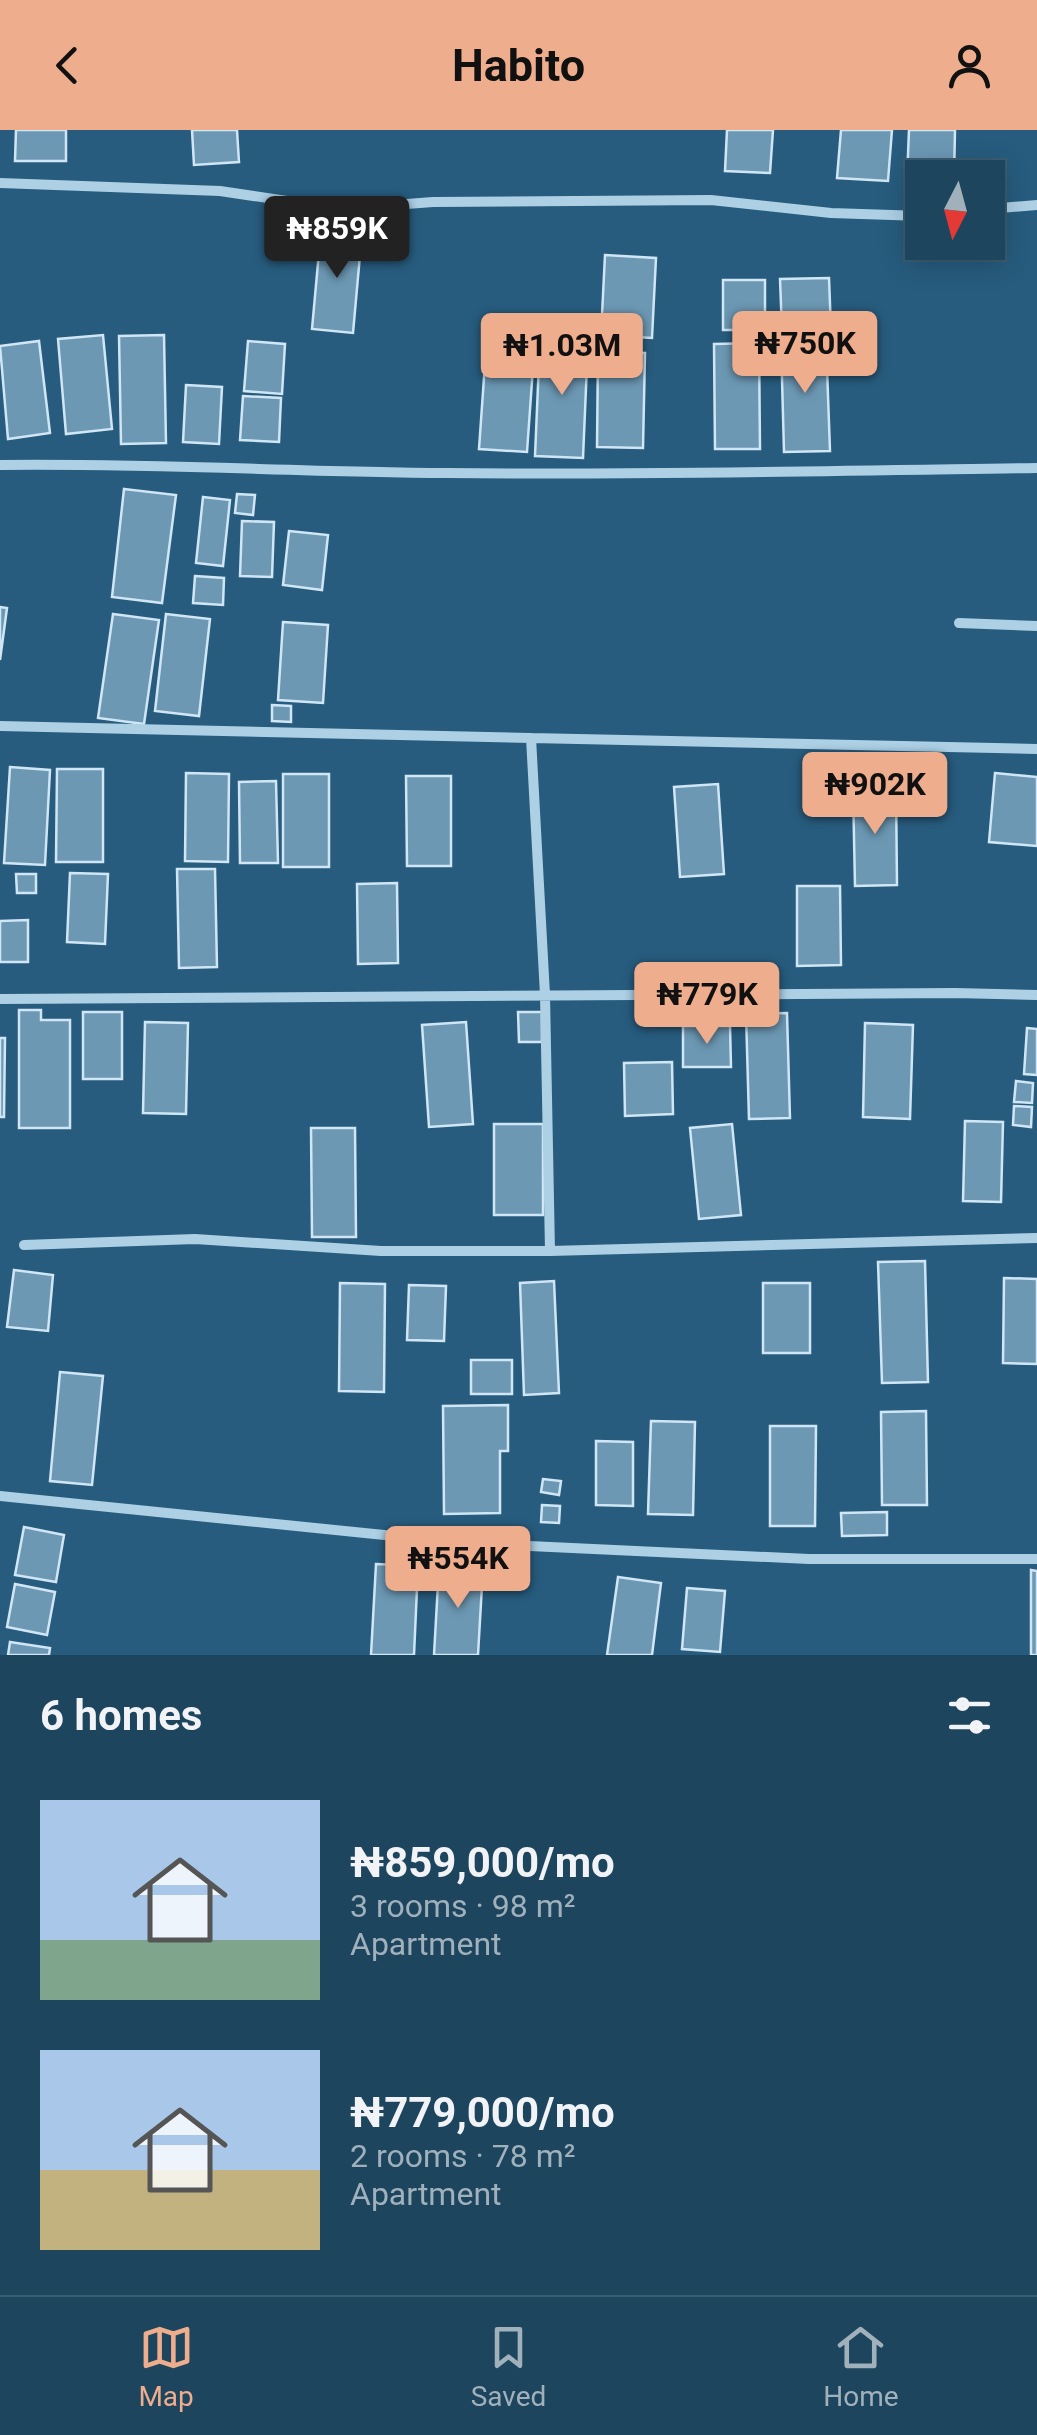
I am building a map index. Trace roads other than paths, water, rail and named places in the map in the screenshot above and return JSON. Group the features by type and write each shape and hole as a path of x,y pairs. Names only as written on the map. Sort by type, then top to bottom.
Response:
{"street":[{"path":"0,182 220,192 341,209 433,202 710,200 831,213 905,215"},
{"path":"1005,208 1037,205"},
{"path":"0,464 443,474 1037,468"},
{"path":"959,622 1037,626"},
{"path":"0,726 1037,750"},
{"path":"531,738 545,995 550,1251"},
{"path":"0,998 955,992 1037,995"},
{"path":"24,1245 195,1239 381,1250 550,1251 1037,1238"},
{"path":"0,1496 463,1544 809,1559 1037,1559"}]}
